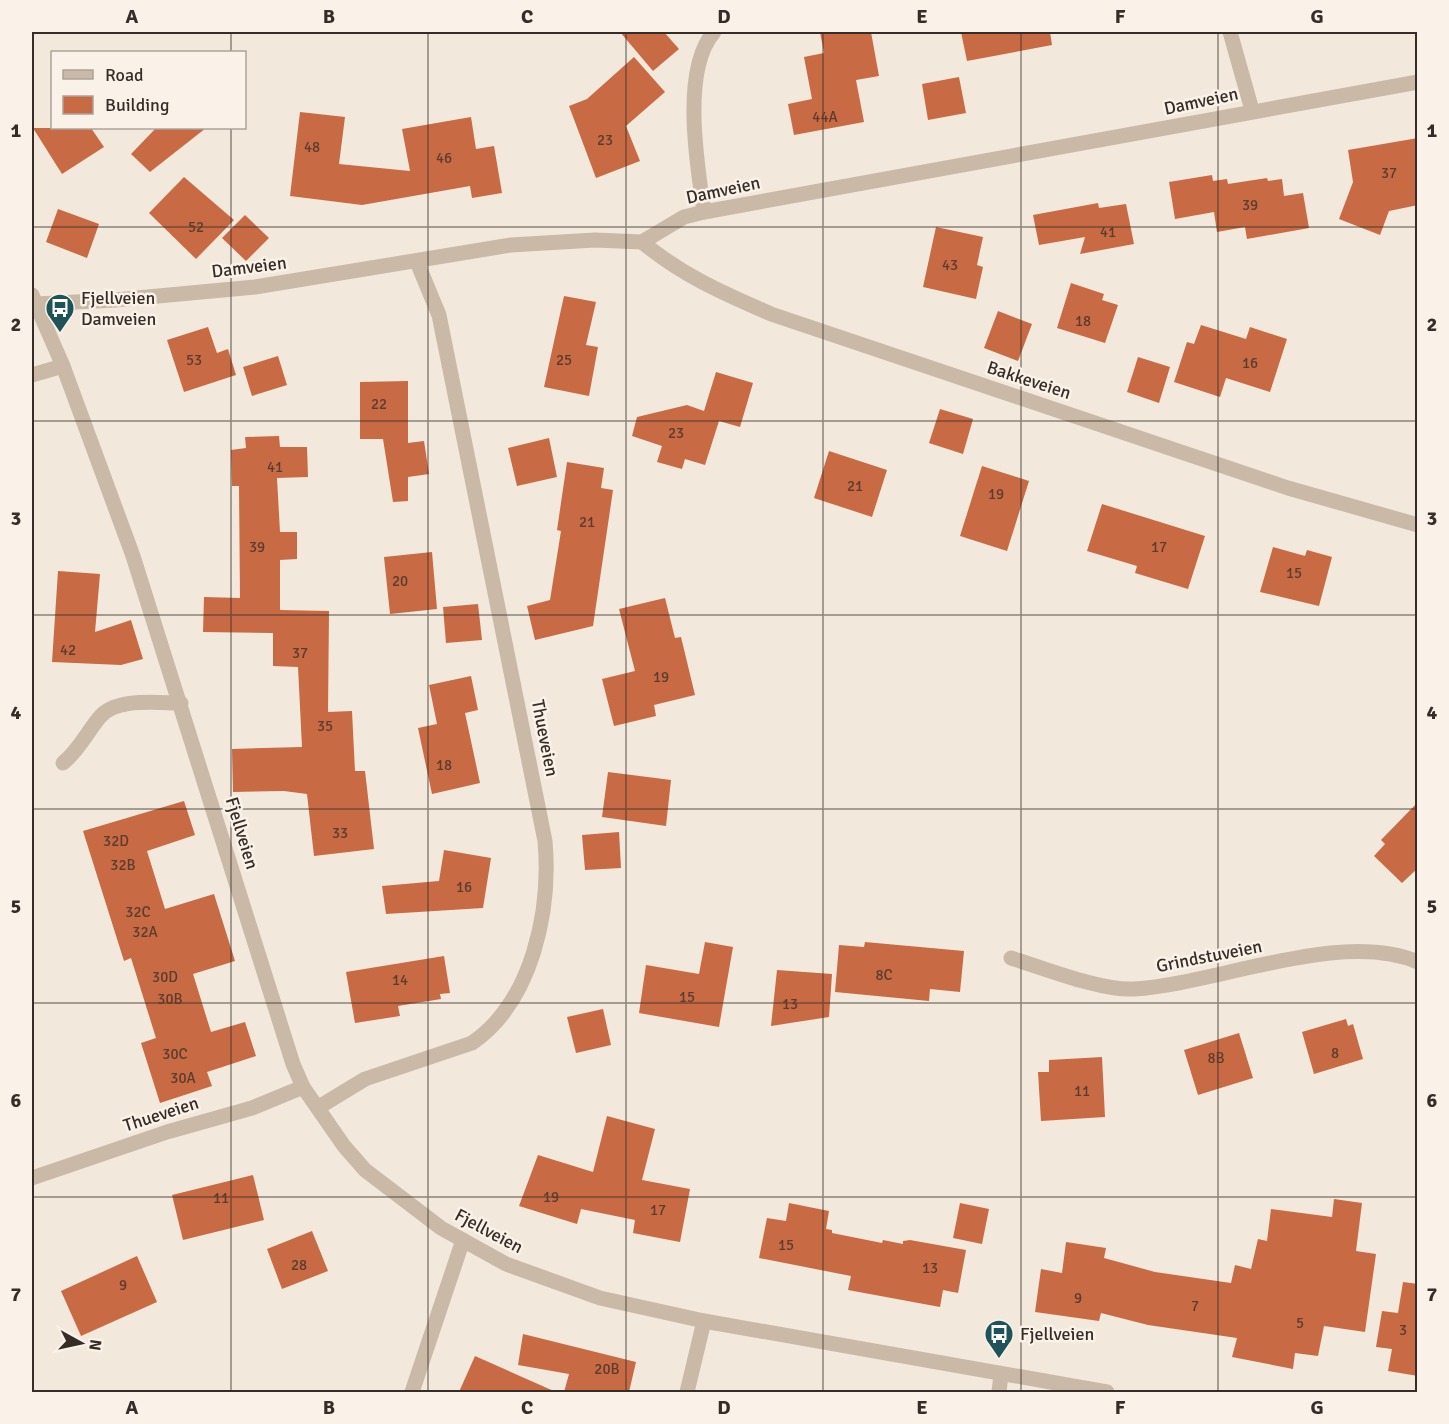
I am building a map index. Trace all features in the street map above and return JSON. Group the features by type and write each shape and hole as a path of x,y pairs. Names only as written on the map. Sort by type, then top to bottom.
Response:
{"street":[{"path":"704,212 696,158 694,86 708,39 714,32"},
{"path":"1230,32 1252,110"},
{"name":"Damveien","path":"34,300 115,300 255,287 511,245 594,240 642,242 684,217 704,212 1117,138 1252,110 1418,82"},
{"name":"Bakkeveien","path":"642,242 669,264 694,279 771,314 1288,488 1418,525"},
{"name":"Thueveien","path":"319,1107 365,1079 472,1043 484,1035 509,1005 525,973 543,922 548,871 543,829 439,315 417,262"},
{"name":"Fjellveien","path":"34,300 63,366 133,556 293,1064 303,1087 344,1146 365,1170 441,1228 506,1264 574,1290 704,1321 1107,1392"},
{"path":"32,375 63,366"},
{"path":"63,762 75,753 101,715 131,704 181,703"},
{"name":"Grindstuveien","path":"1011,958 1095,983 1132,990 1185,983 1344,952 1392,955 1418,962"},
{"name":"Thueveien","path":"32,1178 167,1132 252,1108 303,1087"},
{"path":"412,1392 463,1240"},
{"path":"687,1392 704,1321"},
{"path":"999,1392 1001,1375"}],"building":[{"path":"620,32 664,32 679,49 653,71"},
{"path":"820,32 871,32 879,76 856,80 864,122 794,135 788,104 812,99 804,57 824,53"},
{"path":"961,32 1050,32 1052,45 967,61"},
{"path":"634,57 665,92 626,126 640,161 596,178 569,106 587,99"},
{"path":"959,77 966,113 928,120 922,84"},
{"path":"300,112 345,117 339,164 410,171 402,129 471,117 476,149 494,146 502,193 472,198 470,186 362,205 290,196"},
{"path":"33,128 92,129 104,147 62,174"},
{"path":"155,129 205,129 150,172 131,154"},
{"path":"1418,138 1418,205 1389,211 1380,235 1339,219 1353,182 1348,150"},
{"path":"1212,175 1213,181 1227,179 1228,184 1267,178 1268,181 1282,179 1284,196 1303,193 1309,228 1247,239 1245,227 1217,232 1214,212 1175,219 1169,182"},
{"path":"184,177 234,220 196,259 149,213"},
{"path":"1098,203 1099,208 1126,204 1134,244 1080,254 1085,237 1039,245 1033,215"},
{"path":"58,209 99,224 87,258 46,242"},
{"path":"245,215 269,238 246,261 222,238"},
{"path":"936,227 983,237 977,265 983,267 976,299 923,287"},
{"path":"1071,283 1104,294 1102,300 1118,305 1105,343 1057,328"},
{"path":"564,296 596,302 586,345 598,347 589,396 544,387"},
{"path":"998,311 1032,324 1018,361 984,348"},
{"path":"1201,325 1246,339 1250,327 1287,339 1270,392 1226,378 1220,397 1174,382 1187,342 1194,344"},
{"path":"208,327 217,353 228,349 236,375 184,392 167,340"},
{"path":"278,356 287,385 252,396 243,367"},
{"path":"1138,357 1170,367 1159,403 1127,392"},
{"path":"716,372 753,383 740,427 719,421 705,465 685,459 682,469 657,462 662,446 632,436 637,417 687,405 704,411"},
{"path":"408,381 408,443 424,441 429,474 408,477 408,501 393,502 383,439 360,439 360,382"},
{"path":"940,409 973,419 963,454 929,443"},
{"path":"279,436 280,447 307,447 308,477 277,478 280,532 297,532 297,559 280,560 280,610 329,611 328,712 352,711 355,771 365,771 374,849 314,856 307,794 284,791 233,792 232,749 302,747 298,667 273,666 273,633 203,632 204,597 240,598 239,486 232,486 231,450 246,448 245,437"},
{"path":"549,438 557,477 517,486 508,448"},
{"path":"829,451 887,470 872,517 814,498"},
{"path":"567,462 604,468 601,488 613,490 593,626 535,640 527,606 550,600 561,531 557,530"},
{"path":"982,466 1029,481 1007,551 960,536"},
{"path":"1102,504 1205,536 1188,589 1135,573 1137,566 1087,551"},
{"path":"1273,547 1305,556 1307,550 1332,557 1319,606 1260,592"},
{"path":"432,552 437,609 390,614 384,557"},
{"path":"58,571 100,574 95,632 131,620 143,659 121,665 52,662"},
{"path":"665,598 675,638 681,637 695,695 654,705 656,716 614,726 602,679 635,671 619,609"},
{"path":"478,604 482,640 446,643 443,607"},
{"path":"471,676 478,710 465,713 480,783 432,794 418,728 437,724 429,685"},
{"path":"608,772 671,780 666,826 602,817"},
{"path":"184,801 195,835 147,851 165,909 214,894 235,961 193,974 211,1032 245,1022 256,1056 207,1072 212,1086 160,1103 141,1043 156,1038 131,958 124,961 83,831"},
{"path":"1418,802 1418,868 1402,883 1374,856 1385,844 1381,840"},
{"path":"619,832 621,868 585,870 582,835"},
{"path":"444,850 491,858 483,908 386,914 382,886 439,881"},
{"path":"705,942 733,947 719,1027 639,1013 646,965 699,974"},
{"path":"865,942 964,951 960,992 930,989 929,1001 835,992 839,945 864,947"},
{"path":"444,956 450,993 440,994 441,999 398,1006 400,1016 355,1023 346,972"},
{"path":"777,970 832,974 829,1017 771,1026"},
{"path":"603,1009 611,1045 576,1053 567,1017"},
{"path":"1346,1019 1348,1026 1353,1024 1363,1059 1314,1074 1302,1032"},
{"path":"1239,1033 1253,1078 1198,1095 1184,1050"},
{"path":"1102,1057 1105,1117 1041,1121 1038,1072 1049,1072 1049,1060"},
{"path":"607,1116 655,1129 642,1180 690,1189 680,1242 633,1233 635,1220 581,1209 577,1224 519,1206 538,1155 593,1172"},
{"path":"253,1175 264,1220 183,1240 172,1195"},
{"path":"1334,1199 1362,1203 1356,1251 1376,1254 1365,1332 1324,1326 1318,1356 1295,1353 1293,1369 1232,1357 1237,1338 1148,1325 1101,1313 1099,1321 1035,1312 1041,1269 1062,1273 1066,1242 1106,1248 1104,1258 1155,1272 1231,1283 1235,1265 1251,1269 1258,1239 1267,1241 1271,1209 1332,1217"},
{"path":"789,1203 829,1211 826,1229 832,1230 832,1233 882,1243 883,1240 903,1244 903,1241 910,1240 966,1250 958,1293 943,1290 940,1307 848,1290 851,1276 759,1258 767,1218 786,1221"},
{"path":"960,1203 989,1209 982,1244 953,1238"},
{"path":"312,1231 328,1271 282,1289 267,1249"},
{"path":"137,1256 157,1302 81,1336 61,1291"},
{"path":"1403,1282 1418,1284 1418,1376 1388,1371 1392,1349 1376,1347 1382,1311 1398,1313"},
{"path":"523,1334 636,1362 629,1392 564,1392 569,1374 518,1365"},
{"path":"475,1356 556,1392 459,1392"}],"place":[{"name":"Fjellveien Damveien","path":"60,334"},
{"name":"Fjellveien","path":"999,1360"}]}
